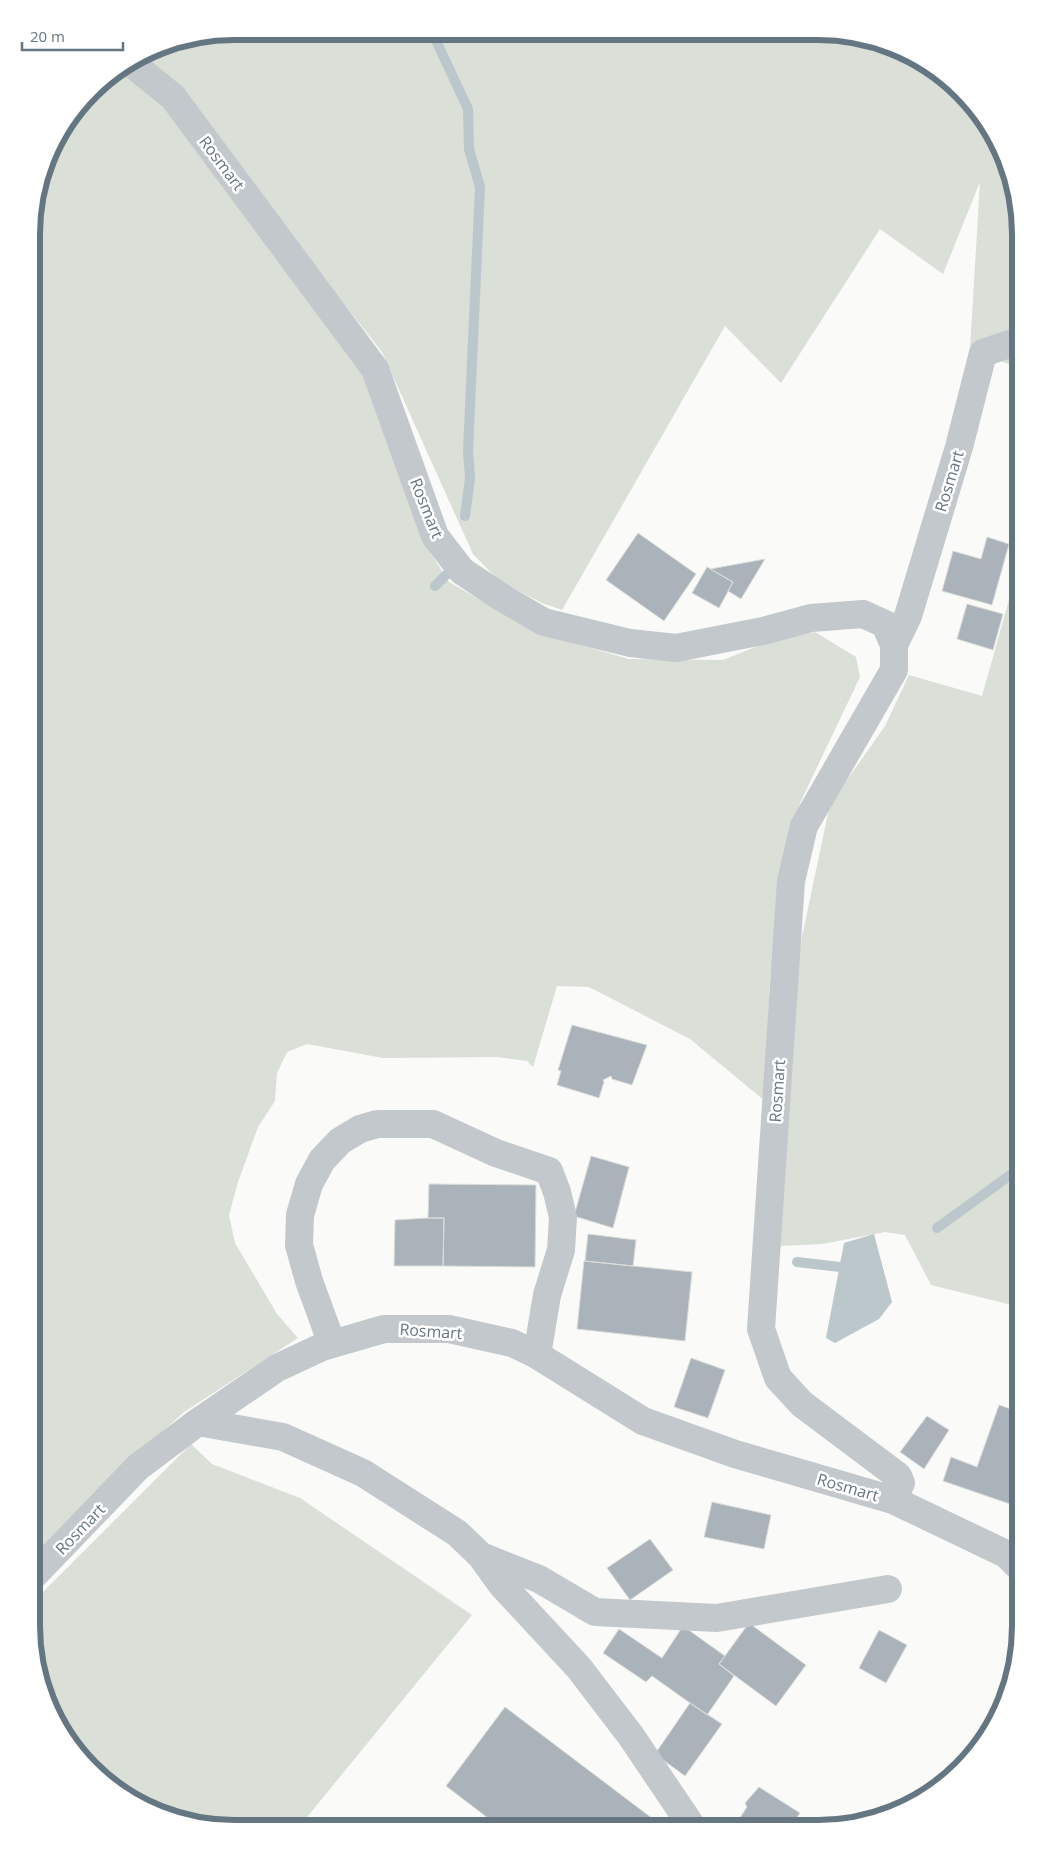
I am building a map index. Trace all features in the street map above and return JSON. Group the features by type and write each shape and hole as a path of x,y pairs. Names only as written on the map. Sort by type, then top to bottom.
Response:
{"street":[{"name":"Rosmart","path":"136,67 173,97 375,369 435,536 462,571 544,622 630,643 676,648 763,631 811,618 863,614 885,624 894,645 894,670 804,826 791,881 761,1329 778,1378 802,1404 898,1476 901,1483 893,1500"},
{"name":"Rosmart","path":"894,645 908,616 960,447 982,353 1012,343"},
{"path":"332,1344 308,1281 299,1245 300,1215 309,1184 322,1160 340,1141 360,1129 377,1124 433,1124 496,1153 549,1171 557,1192 563,1217 561,1250 547,1295 536,1355"},
{"name":"Rosmart","path":"40,1569 138,1467 198,1422 277,1368 332,1344 384,1329 449,1330 512,1343 536,1355 643,1421 735,1454 893,1500 1006,1554 1012,1560"},
{"path":"198,1422 283,1437 363,1472 457,1533 481,1556 502,1585 584,1676 631,1736 688,1820"},
{"path":"481,1556 539,1579 595,1612 717,1618 888,1589"}],"shaded area":[{"path":"222,40 830,40 880,50 915,66 946,88 964,106 986,137 1002,172 1012,222 1012,365 970,349 980,182 943,274 880,229 781,383 725,326 562,610 542,603 499,581 473,554 382,352 178,94 372,389 428,549 449,582 538,633 629,659 723,660 778,638 815,632 856,657 860,677 800,803 770,978 765,1101 690,1039 589,987 557,986 533,1067 527,1061 497,1057 383,1058 307,1044 287,1052 277,1073 275,1101 258,1127 238,1182 229,1215 235,1243 277,1314 298,1338 184,1412 133,1458 40,1550 40,222 50,172 66,137 88,106 106,88 137,66 172,50"},
{"path":"1012,589 1012,1305 931,1285 905,1235 885,1232 822,1244 781,1246 778,1255 795,970 830,804 885,726 909,675 982,696"},
{"path":"874,1234 892,1302 879,1319 835,1343 826,1338 844,1243"},
{"path":"191,1444 212,1464 300,1498 472,1615 305,1820 222,1820 172,1810 148,1800 116,1780 88,1754 66,1723 50,1688 40,1638 40,1595"}],"building":[{"path":"638,533 696,574 664,621 606,580"},
{"path":"987,537 1009,544 992,605 942,591 953,551 981,559"},
{"path":"765,559 741,599 728,591 733,582 710,569"},
{"path":"707,567 733,582 719,608 692,593"},
{"path":"967,604 1003,614 993,650 957,639"},
{"path":"572,1025 647,1045 632,1085 612,1079 611,1076 603,1080 599,1098 557,1085 561,1071 558,1070"},
{"path":"591,1156 629,1167 613,1228 574,1216"},
{"path":"429,1184 536,1185 535,1267 443,1266 444,1218 428,1218"},
{"path":"444,1218 443,1266 394,1266 395,1220"},
{"path":"588,1234 636,1240 633,1266 585,1261"},
{"path":"584,1261 692,1272 685,1341 577,1329"},
{"path":"691,1358 725,1370 708,1418 674,1407"},
{"path":"999,1405 1012,1409 1012,1498 1010,1504 943,1481 951,1457 977,1467"},
{"path":"927,1416 949,1430 924,1469 900,1452"},
{"path":"712,1502 771,1515 764,1549 704,1537"},
{"path":"650,1539 673,1570 630,1600 607,1568"},
{"path":"749,1623 806,1665 776,1706 719,1664"},
{"path":"683,1626 725,1656 719,1664 734,1676 707,1715 652,1676 646,1682 603,1653 619,1629 662,1658"},
{"path":"879,1630 907,1645 886,1683 859,1668"},
{"path":"690,1703 722,1724 685,1776 655,1754"},
{"path":"505,1707 654,1820 491,1820 446,1786"},
{"path":"759,1787 800,1813 795,1820 739,1820 747,1807 745,1803"}],"waterway":[{"path":"436,40 468,109 469,149 480,187 468,451 470,478 465,516"},
{"path":"435,586 446,575"},
{"path":"937,1228 1012,1174"},
{"path":"797,1262 840,1267"}]}
